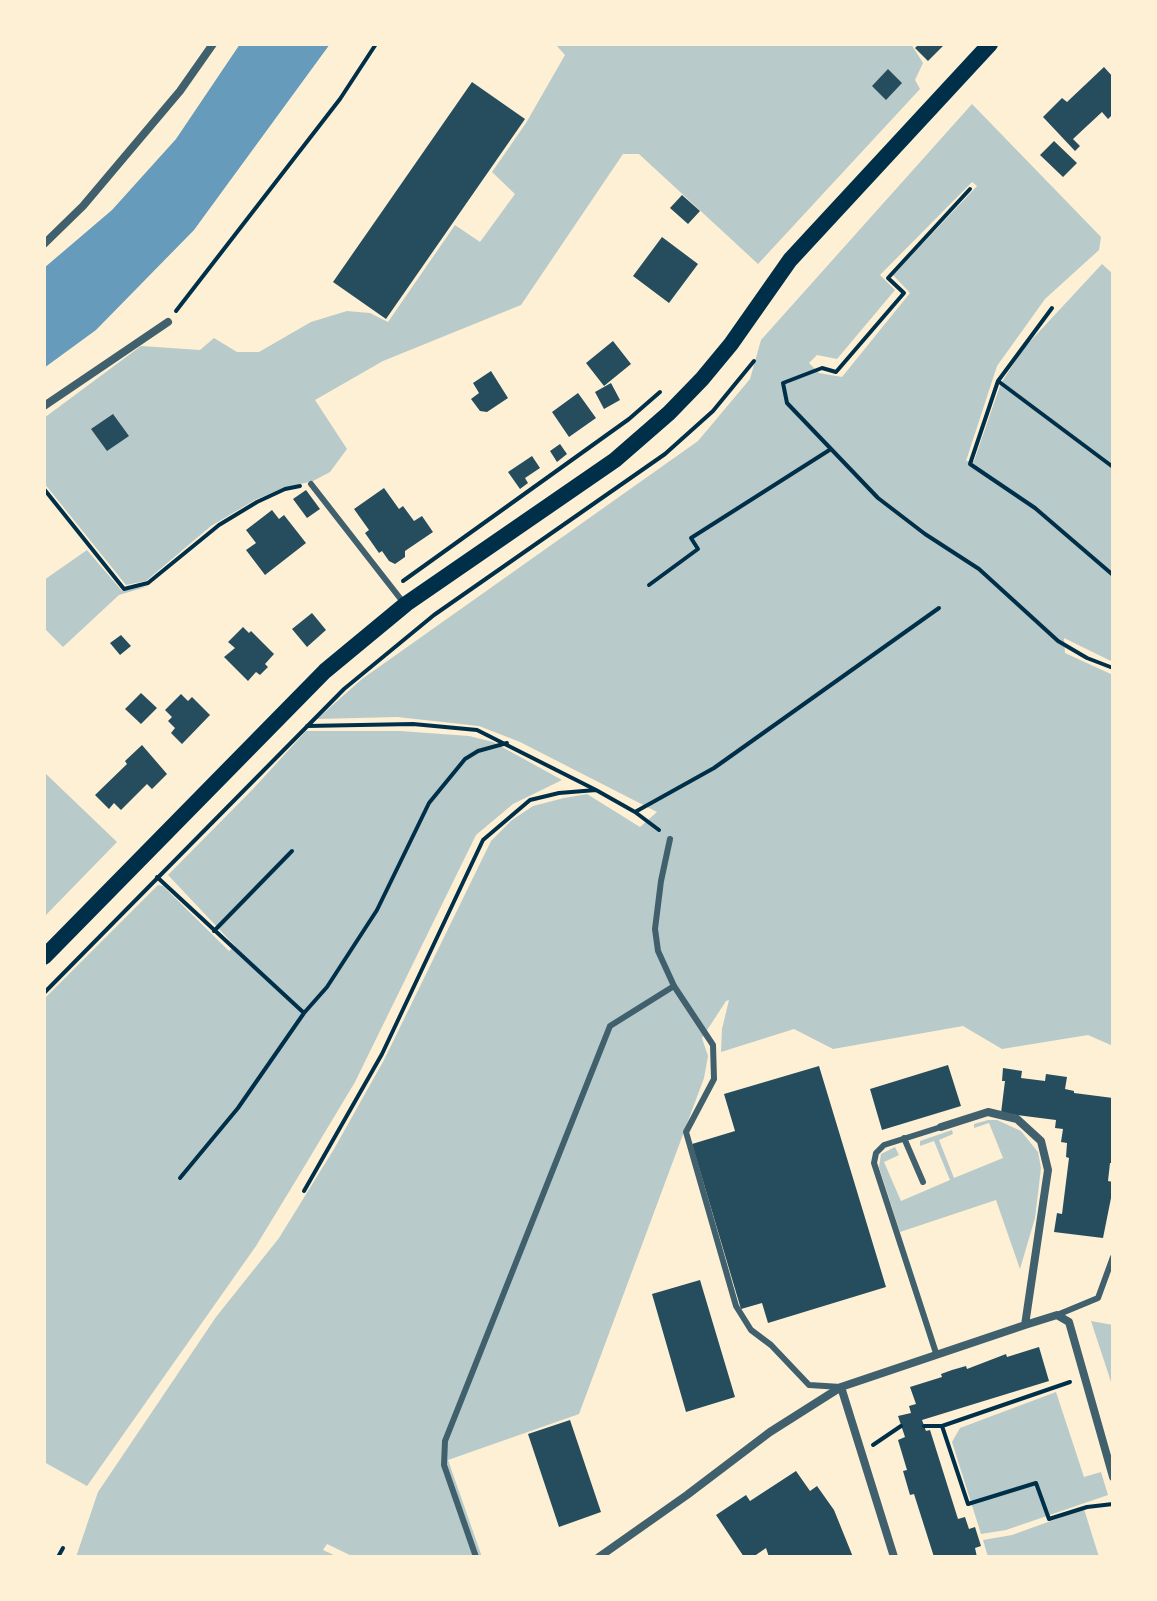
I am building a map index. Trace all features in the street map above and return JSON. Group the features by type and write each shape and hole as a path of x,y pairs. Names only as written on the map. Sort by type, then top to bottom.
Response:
{"main road":[{"path":"44,957 325,671 406,604 615,460 669,413 731,344 790,260 990,44"}],"street":[{"path":"44,244 83,206 180,91 213,44"},
{"path":"44,406 168,322"},
{"path":"941,1127 988,1112 1017,1119 1041,1141 1048,1170 1025,1325"},
{"path":"599,1557 770,1432 841,1387 1057,1315 1069,1322 1113,1477"},
{"path":"841,1387 894,1557"}],"lane":[{"path":"311,484 406,604"},
{"path":"670,839 655,929 658,951 674,986 713,1045 714,1079 686,1132 736,1306 751,1330 771,1345 809,1385 841,1387"},
{"path":"476,1557 444,1465 445,1441 610,1026 674,986"},
{"path":"936,1353 874,1163 876,1153 884,1145 941,1127"},
{"path":"904,1138 923,1182"},
{"path":"1057,1315 1098,1298 1113,1257"}],"path":[{"path":"168,322 340,99 376,44"},
{"path":"970,189 888,278 904,293 836,372 822,368 783,383 787,403 878,498 925,534 979,569 1058,641 1087,658 1113,668"},
{"path":"1052,308 998,381 970,464 1035,508 1113,575"},
{"path":"44,993 344,689 434,615 665,454 713,411 754,361"},
{"path":"998,381 1113,467"},
{"path":"392,588 629,419 666,387"},
{"path":"649,585 698,549 691,538 831,449"},
{"path":"44,489 124,589 148,583 219,525 257,502 285,489 311,484"},
{"path":"635,812 714,768 939,608"},
{"path":"307,726 413,724 477,730 635,812 670,839"},
{"path":"180,1178 238,1108 304,1013 327,987 377,910 429,803 465,759 478,751 507,743"},
{"path":"304,1191 382,1054 483,840 530,800 559,793 596,790"},
{"path":"214,931 292,851"},
{"path":"157,877 304,1013"},
{"path":"924,1426 942,1426 1084,1377"},
{"path":"862,1453 901,1426"},
{"path":"942,1426 968,1504 1036,1483 1049,1519 1087,1507 1113,1504"},
{"path":"58,1557 63,1548"}],"shaded area":[{"path":"555,44 911,44 923,63 915,80 920,89 758,264 639,154 623,154 521,305 383,361 315,400 347,449 330,472 313,481 283,488 255,500 211,526 146,581 126,585 44,483 44,418 141,346 200,350 214,338 237,352 259,352 311,322 347,311 370,313 388,322 455,225 480,242 515,194 492,172 526,123 565,55"},
{"path":"972,104 1101,237 1099,250 1045,299 997,366 966,461 974,461 1001,383 1024,348 1102,264 1113,274 1113,662 1064,638 1065,653 1113,675 1113,1046 1088,1035 1002,1049 963,1026 833,1049 794,1029 721,1052 722,1029 729,1000 726,1001 702,1038 708,1056 704,1078 579,1414 448,1460 482,1557 354,1557 327,1544 323,1550 338,1557 76,1557 98,1492 216,1317 279,1238 334,1149 384,1060 491,841 512,820 533,806 564,798 587,794 640,827 657,812 520,742 479,726 397,717 317,719 362,679 698,441 750,379 761,340","holes":["972,182 977,186 893,275 910,293 842,377 819,373 809,363 817,355 837,359 895,290 880,275"]},
{"path":"87,550 122,591 149,586 119,595 63,647 44,628 44,580"},
{"path":"306,731 400,731 469,736 493,742 562,780 513,804 476,835 355,1082 256,1246 87,1486 44,1462 44,999 158,885 163,886 229,951 235,946 168,875"},
{"path":"44,772 117,842 44,917"},
{"path":"997,1120 1021,1131 1038,1152 1041,1168 1035,1218 1020,1269 996,1200 900,1232 879,1167 881,1154 895,1147 899,1155 884,1162 901,1201 950,1180 934,1141 920,1146 920,1141 952,1130 953,1134 939,1140 954,1178 1003,1158 989,1123 974,1128 974,1124"},
{"path":"1091,1321 1113,1325 1113,1388"},
{"path":"1056,1392 1084,1477 1101,1472 1108,1495 1006,1530 981,1534 952,1442 960,1428"},
{"path":"1084,1509 1099,1557 988,1557 983,1540 1012,1535"}],"water":[{"path":"240,44 330,44 194,230 96,330 44,368 44,268 112,210 176,139"}],"building":[{"path":"919,44 945,44 928,61 915,48"},
{"path":"1104,67 1113,77 1113,114 1108,119 1102,112 1073,139 1080,146 1075,151 1043,117 1062,98 1067,102"},
{"path":"888,69 902,83 886,100 872,86"},
{"path":"472,82 525,119 386,319 333,282"},
{"path":"1054,141 1077,163 1063,177 1040,155"},
{"path":"682,195 700,211 688,224 670,208"},
{"path":"662,237 698,264 669,303 633,276"},
{"path":"613,341 631,364 604,386 586,363"},
{"path":"491,371 508,398 487,412 480,411 471,399 479,393 473,383"},
{"path":"611,383 620,400 604,409 595,392"},
{"path":"578,393 596,418 569,437 552,412"},
{"path":"113,414 129,436 107,451 91,429"},
{"path":"560,444 567,454 557,462 550,451"},
{"path":"532,456 540,468 525,478 528,483 520,489 508,472"},
{"path":"384,488 399,509 403,506 414,521 422,516 433,532 405,551 405,557 395,564 382,551 379,553 365,533 369,530 354,509"},
{"path":"306,490 320,509 307,518 293,499"},
{"path":"272,510 279,519 284,515 306,543 265,575 246,550 256,543 246,530"},
{"path":"312,613 326,630 307,647 292,629"},
{"path":"243,627 274,654 265,664 268,667 260,675 256,672 248,681 224,657 235,648 228,642"},
{"path":"121,635 131,646 120,655 110,643"},
{"path":"141,693 157,708 141,724 125,709"},
{"path":"181,694 188,701 192,697 210,715 182,744 171,733 175,728 168,721 172,717 165,710"},
{"path":"142,745 167,774 152,789 147,784 121,810 114,803 109,809 95,795"},
{"path":"948,1065 961,1106 882,1130 870,1089"},
{"path":"819,1066 886,1287 768,1323 762,1303 741,1309 692,1144 735,1131 724,1094"},
{"path":"1003,1068 1022,1071 1021,1078 1045,1081 1046,1074 1067,1077 1065,1089 1113,1098 1113,1163 1110,1163 1108,1181 1113,1182 1113,1188 1103,1238 1054,1232 1057,1213 1062,1214 1069,1158 1066,1157 1067,1143 1061,1142 1063,1129 1055,1128 1056,1120 1001,1113 1005,1081 1002,1081"},
{"path":"700,1280 735,1397 686,1412 652,1294"},
{"path":"1039,1347 1049,1381 922,1420 926,1431 930,1430 958,1519 965,1517 969,1529 975,1527 981,1546 975,1548 977,1557 934,1557 914,1494 910,1495 898,1440 905,1437 898,1416 911,1413 909,1406 916,1404 910,1387 942,1377 941,1374 952,1370 966,1366 967,1369 1006,1354 1007,1357"},
{"path":"570,1420 601,1512 559,1527 528,1434"},
{"path":"796,1471 810,1491 817,1486 834,1510 853,1557 769,1557 766,1548 753,1557 744,1557 716,1515 746,1495 750,1501"}]}
